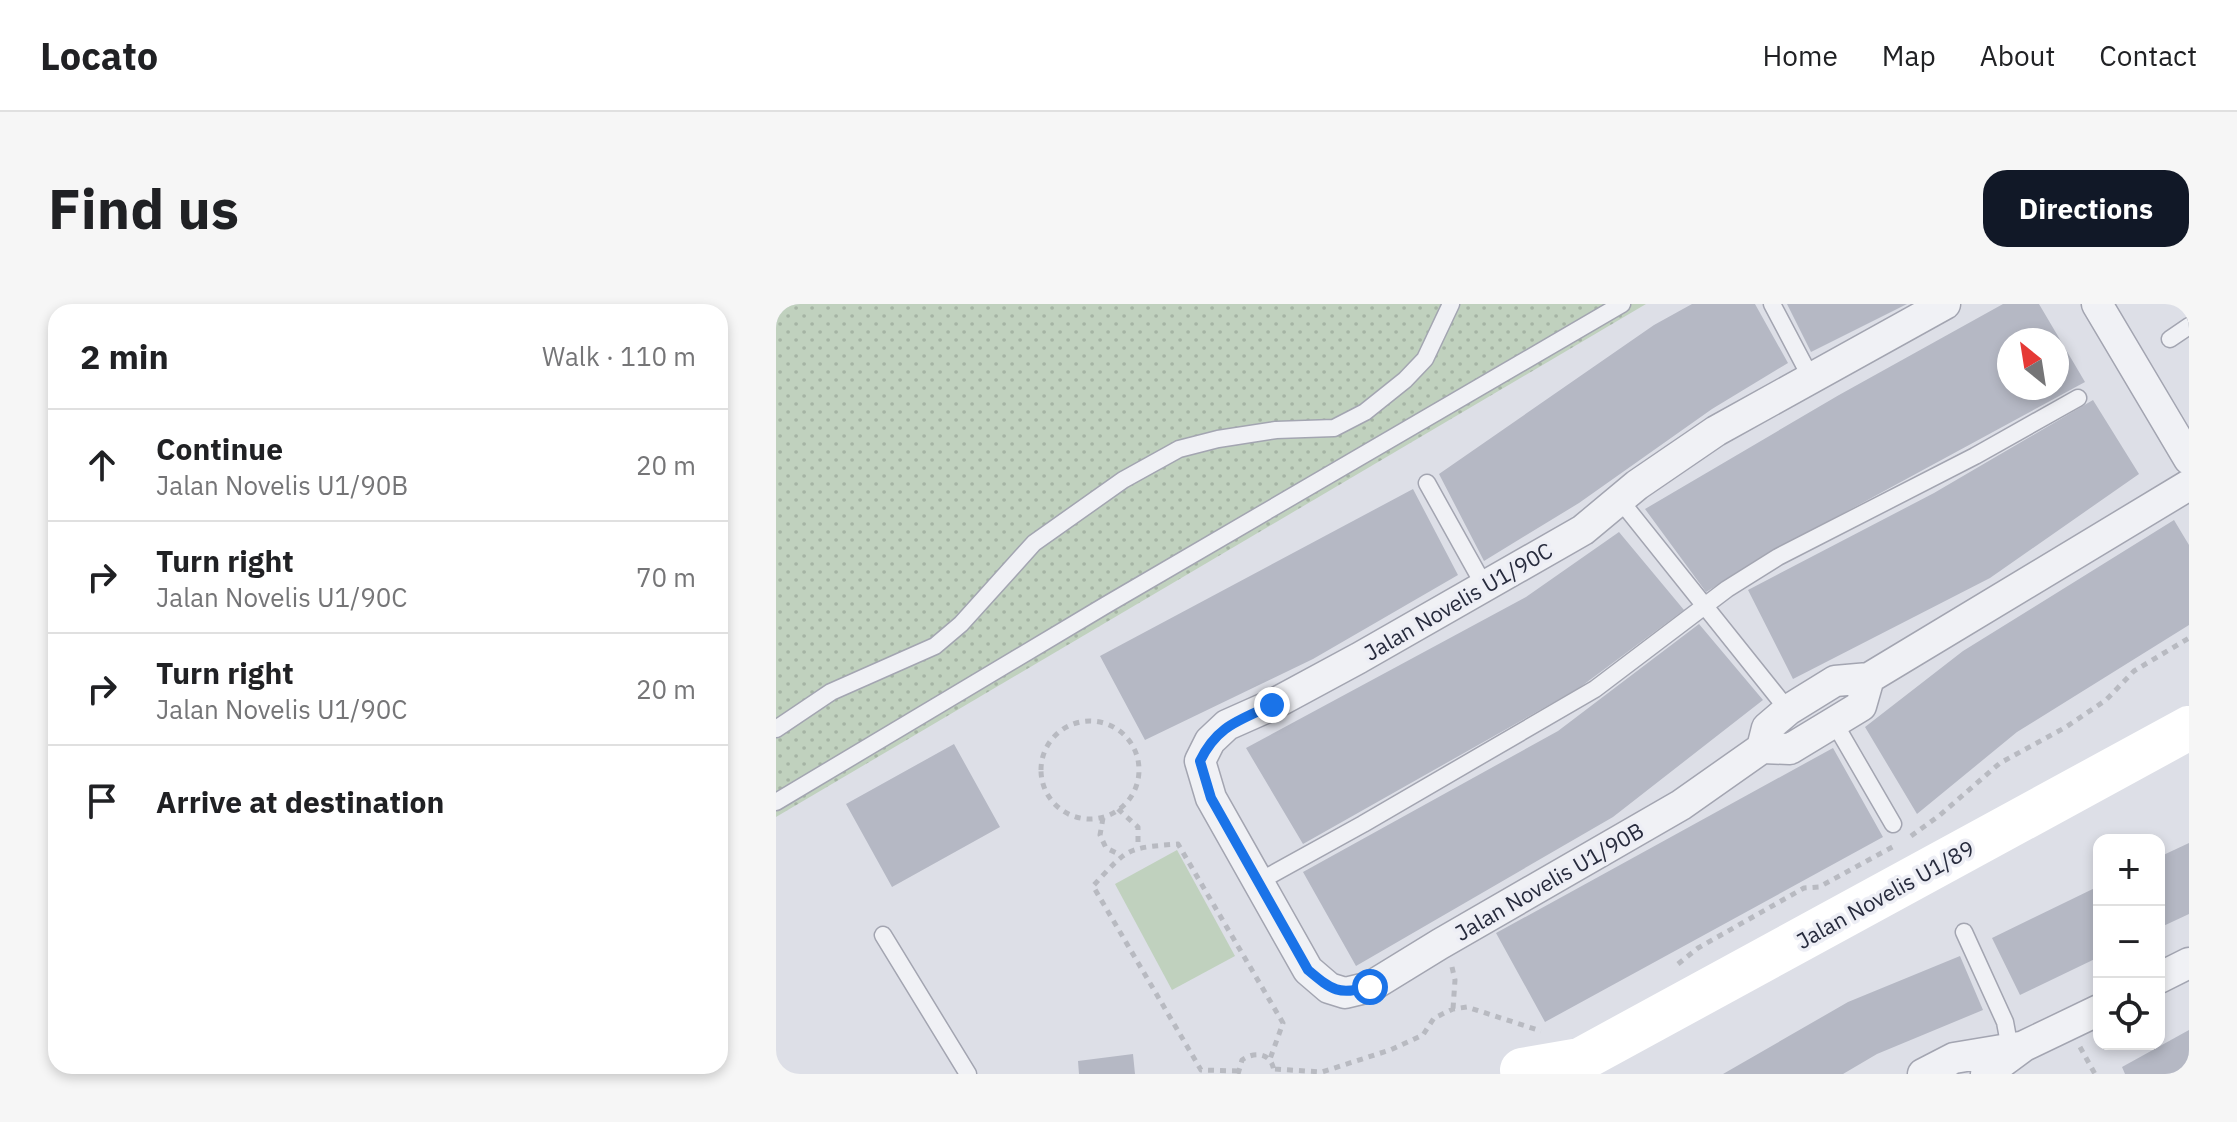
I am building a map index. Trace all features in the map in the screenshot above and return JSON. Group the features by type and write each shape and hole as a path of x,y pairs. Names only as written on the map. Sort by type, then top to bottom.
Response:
{"street":[{"name":"Jalan Novelis U1/90C","path":"1329,988 1308,970 1211,798 1200,761 1210,741 1227,725 1284,699 1583,530 1637,485 1716,431 1945,304"},
{"path":"2097,304 2189,459"},
{"name":"Jalan Novelis U1/90B","path":"1762,748 1767,728 1788,710 1835,681 1869,678 2189,485"},
{"name":"Jalan Novelis U1/90B","path":"1329,988 1345,993 1370,987 1681,805 1762,748 1790,749 1835,724 1861,706 1869,678"},
{"name":"Jalan Novelis U1/89","path":"1513,1073 1574,1067 2189,728"},
{"path":"2165,975 2189,963"},
{"path":"1986,1074 2015,1050 2093,1013"},
{"path":"1923,1074 1954,1058 2015,1050"}],"lane":[{"path":"776,729 831,692 935,646 961,624 1034,543 1123,480 1179,449 1276,430 1334,428 1365,412 1405,380 1425,359 1451,304"},
{"path":"776,802 1622,304"},
{"path":"1772,304 1811,378"},
{"path":"2170,339 2189,326"},
{"path":"1258,882 1595,689 1727,589 1778,557 1975,456 2078,398"},
{"path":"1427,483 1485,587"},
{"path":"1620,500 1788,710"},
{"path":"1835,724 1893,824"},
{"path":"1964,932 2015,1050"},
{"path":"883,935 968,1074"}],"path":[{"path":"1674,966 1698,948 1804,888 1819,887 1904,841 1940,815 2000,763 2076,721 2106,700 2134,671 2189,638"},
{"path":"1103,721 1125,734 1138,757 1138,783 1125,805 1118,809 1103,818 1077,819 1054,806 1041,783 1041,757 1054,735 1076,722 1103,721"},
{"path":"1118,809 1138,827 1138,847"},
{"path":"1103,818 1100,835 1106,848 1121,855"},
{"path":"1270,1059 1261,1054 1250,1054 1242,1060 1238,1072 1201,1070 1093,886 1121,855 1138,847 1178,844 1283,1023 1270,1059 1274,1071 1322,1072 1390,1050 1423,1035 1434,1018 1453,1009 1467,1007 1537,1031 1548,1030"},
{"path":"1440,944 1451,963 1455,980 1453,1009"}],"green space":[{"path":"776,304 1646,304 776,817"},
{"path":"1177,850 1235,956 1172,990 1115,884"}],"building":[{"path":"1692,304 1755,304 1788,363 1712,409 1579,503 1484,561 1439,474 1654,325"},
{"path":"1787,304 1907,304 1811,352"},
{"path":"2003,304 2039,304 2053,328 1997,328 1997,400 2052,400 1770,553 1706,592 1645,509 1839,395"},
{"path":"2069,355 2085,382 2069,391"},
{"path":"2093,400 2139,474 1990,578 1793,679 1748,590 1934,493"},
{"path":"1413,489 1458,575 1313,659 1145,740 1100,656"},
{"path":"2174,520 2189,545 2189,625 2017,732 1917,814 1865,727 1963,651"},
{"path":"1619,532 1684,610 1579,688 1303,844 1246,748 1526,597"},
{"path":"1699,624 1763,700 1613,817 1356,966 1303,872 1558,731"},
{"path":"954,744 1000,827 892,887 846,804"},
{"path":"1833,748 1883,837 1545,1022 1496,933"},
{"path":"2189,843 2189,914 2165,925 2165,906 2165,854"},
{"path":"2093,889 2093,960 2020,995 1992,938"},
{"path":"1960,956 1983,1010 1877,1054 1843,1074 1723,1074 1848,1002"},
{"path":"2189,1030 2189,1074 2125,1074 2122,1067 2153,1050 2165,1050 2165,1043"},
{"path":"1133,1054 1135,1074 1079,1074 1078,1061"}],"route":[{"path":"1272,705 1227,725 1210,741 1200,761 1211,798 1308,970 1329,988 1345,993 1370,987"}]}
